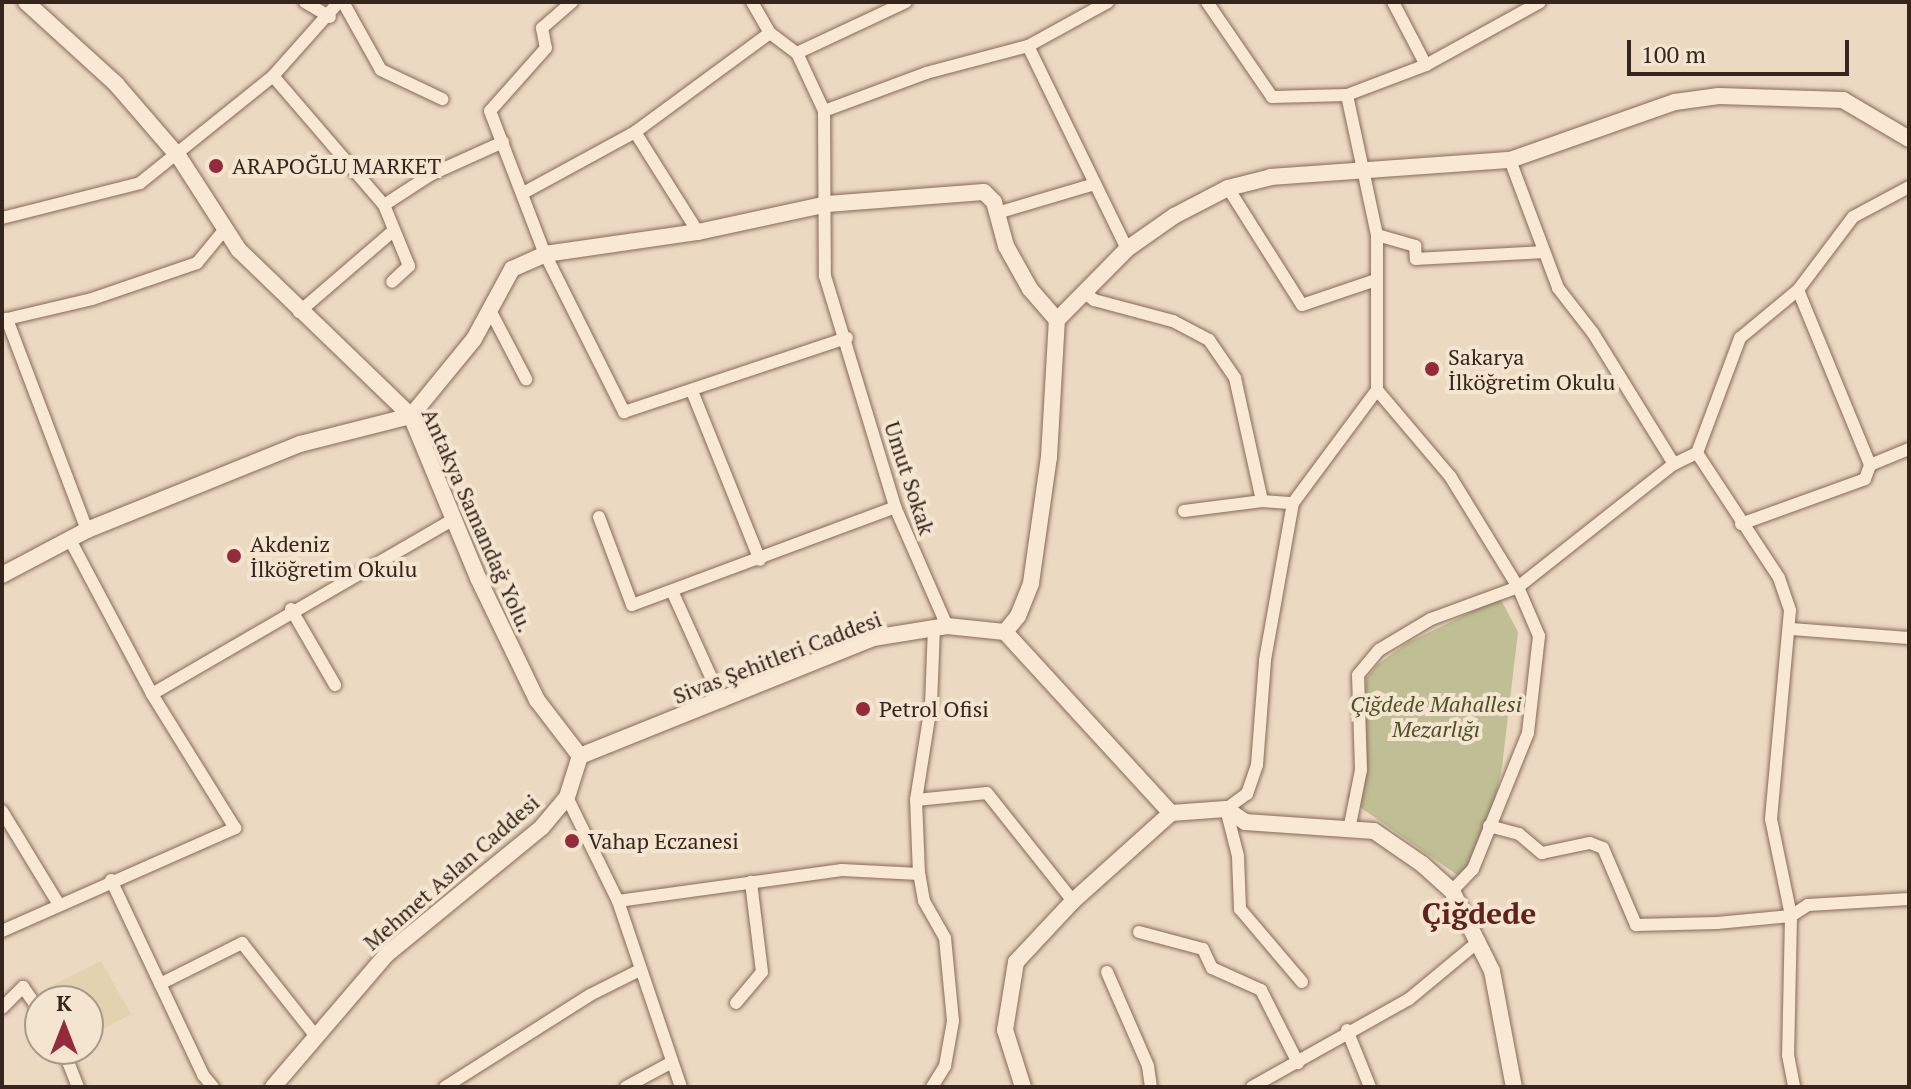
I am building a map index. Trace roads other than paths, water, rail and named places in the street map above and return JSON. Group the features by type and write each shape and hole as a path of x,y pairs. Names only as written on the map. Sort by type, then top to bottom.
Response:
{"street":[{"name":"Antakya Samandağ Yolu.","path":"26,2 116,84 179,157 225,229 299,312 411,416 454,519 537,700 580,756"},
{"path":"305,2 330,17"},
{"path":"2,218 140,183 179,157 273,76 341,2 381,70 442,99"},
{"path":"572,2 542,28 546,48 490,111 525,192 545,254 624,412 847,338"},
{"path":"752,2 770,33 797,53 824,111 926,73 1028,46 1090,5 1108,2"},
{"path":"797,53 906,2"},
{"path":"1207,2 1272,97 1347,95 1426,65 1540,2"},
{"path":"1393,2 1426,65"},
{"path":"525,192 635,132 770,33"},
{"path":"1028,46 1127,249"},
{"path":"273,76 384,205 392,232 409,266 392,282"},
{"path":"1023,1087 1005,1030 1016,962 1073,901 1171,813 1226,809 1247,794 1257,765 1265,660 1293,503 1377,390 1377,235 1347,95"},
{"path":"1171,813 1005,632 1018,616 1031,583 1049,457 1057,320 1127,249 1228,188 1271,177 1510,160 1675,102 1719,96 1843,100 1909,139"},
{"name":"Umut Sokak","path":"824,111 827,204 825,276 847,338 895,507 940,626 916,800 919,874 924,901 945,938 953,1021 945,1066 932,1087"},
{"path":"635,132 698,232"},
{"path":"384,205 432,174 503,142"},
{"path":"1510,160 1558,288 1593,333 1674,464"},
{"path":"997,213 1095,184"},
{"path":"1349,830 1361,770 1358,675 1379,650 1431,619 1518,587 1674,464 1697,453 1740,338 1798,290 1853,217 1909,187"},
{"path":"1228,188 1302,305 1376,280"},
{"path":"2,575 87,530 300,444 411,416 491,312 512,269 545,254 698,232 827,204 984,192 997,213 1006,246 1030,289 1057,320"},
{"path":"87,530 5,320 92,299 197,263 225,229"},
{"path":"299,312 392,232"},
{"path":"1377,235 1415,246 1416,259 1544,252"},
{"path":"1741,524 1865,479 1870,465 1798,290"},
{"path":"1084,292 1094,300 1173,321 1209,340 1235,378 1262,501"},
{"path":"491,312 526,379"},
{"path":"1377,390 1450,476 1518,587 1539,636 1528,733 1473,869 1452,891"},
{"path":"692,391 760,560"},
{"path":"1870,465 1909,449"},
{"path":"1697,453 1779,578 1791,629 1771,819 1791,916 1788,1055 1794,1087"},
{"path":"1184,511 1262,501 1293,503"},
{"path":"599,517 632,605 760,560 895,507"},
{"path":"152,694 291,609 454,519"},
{"path":"2,931 58,903 235,828 152,694 70,540"},
{"path":"672,591 722,701"},
{"path":"291,609 335,685"},
{"name":"Sivas Şehitleri Caddesi","path":"580,756 873,638 940,626 1005,632"},
{"path":"1791,629 1909,638"},
{"name":"Mehmet Aslan Caddesi","path":"273,1087 387,954 542,827 567,797 580,756"},
{"path":"916,800 987,793 1073,901"},
{"path":"567,797 618,901 681,1087"},
{"path":"1226,809 1245,822 1374,831 1452,891 1492,971 1514,1087"},
{"path":"1226,809 1238,856 1240,909 1302,982"},
{"path":"2,811 58,903"},
{"path":"1489,826 1519,834 1542,853 1590,843 1603,848 1636,925 1659,928 1791,916 1808,905 1909,899"},
{"path":"618,901 842,870 919,874"},
{"path":"111,880 203,1075 213,1087"},
{"path":"736,1003 762,972 751,882"},
{"path":"1139,932 1203,949 1212,968 1261,990 1298,1063"},
{"path":"1252,1087 1298,1063 1347,1030 1409,999 1479,941"},
{"path":"160,984 242,943 315,1035"},
{"path":"445,1087 590,995 640,970"},
{"path":"1107,972 1148,1066 1151,1087"},
{"path":"2,1008 24,988"},
{"path":"1347,1030 1370,1087"},
{"path":"626,1087 672,1062"},
{"path":"69,1065 78,1087"}],"place":[{"name":"ARAPOĞLU MARKET","path":"216,166"},
{"name":"Sakarya İlköğretim Okulu","path":"1432,369"},
{"name":"Akdeniz İlköğretim Okulu","path":"234,556"},
{"name":"Petrol Ofisi","path":"863,709"},
{"name":"Vahap Eczanesi","path":"572,841"}],"district":[{"name":"Çiğdede","path":"1479,913"}],"park label":[{"name":"Çiğdede Mahallesi Mezarlığı","path":"1436,716"}]}
